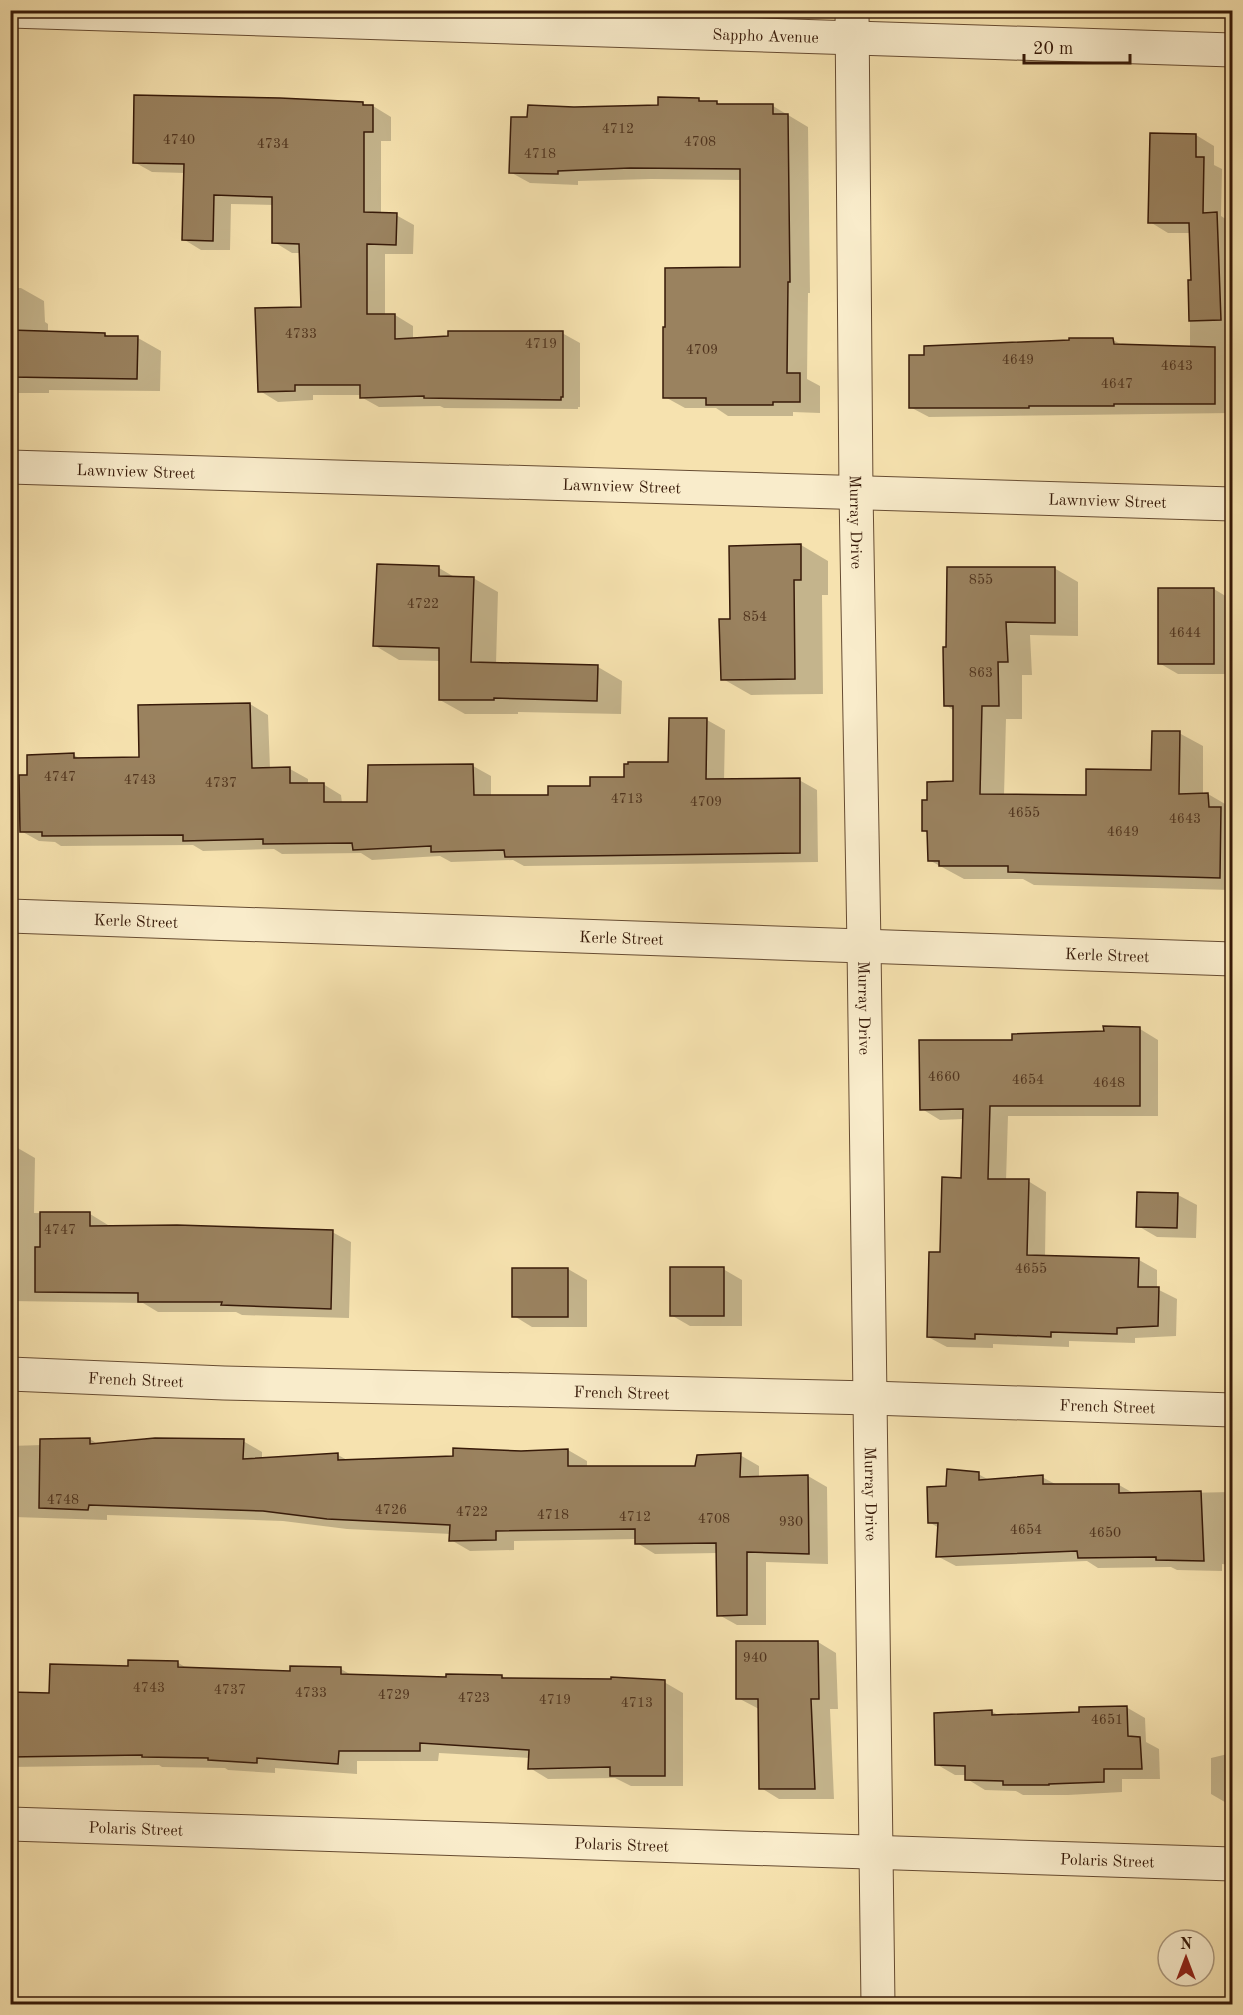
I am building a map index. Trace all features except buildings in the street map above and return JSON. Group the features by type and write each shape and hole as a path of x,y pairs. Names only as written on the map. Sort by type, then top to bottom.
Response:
{"street":[{"name":"Sappho Avenue","path":"10,11 852,24 1233,50"},
{"name":"Murray Drive","path":"852,24 856,492 871,1398 878,2004"},
{"name":"Lawnview Street","path":"10,467 1233,504"},
{"name":"Kerle Street","path":"10,916 1233,959"},
{"name":"French Street","path":"10,1374 224,1383 871,1398 1233,1410"},
{"name":"Polaris Street","path":"10,1824 1233,1864"}]}
